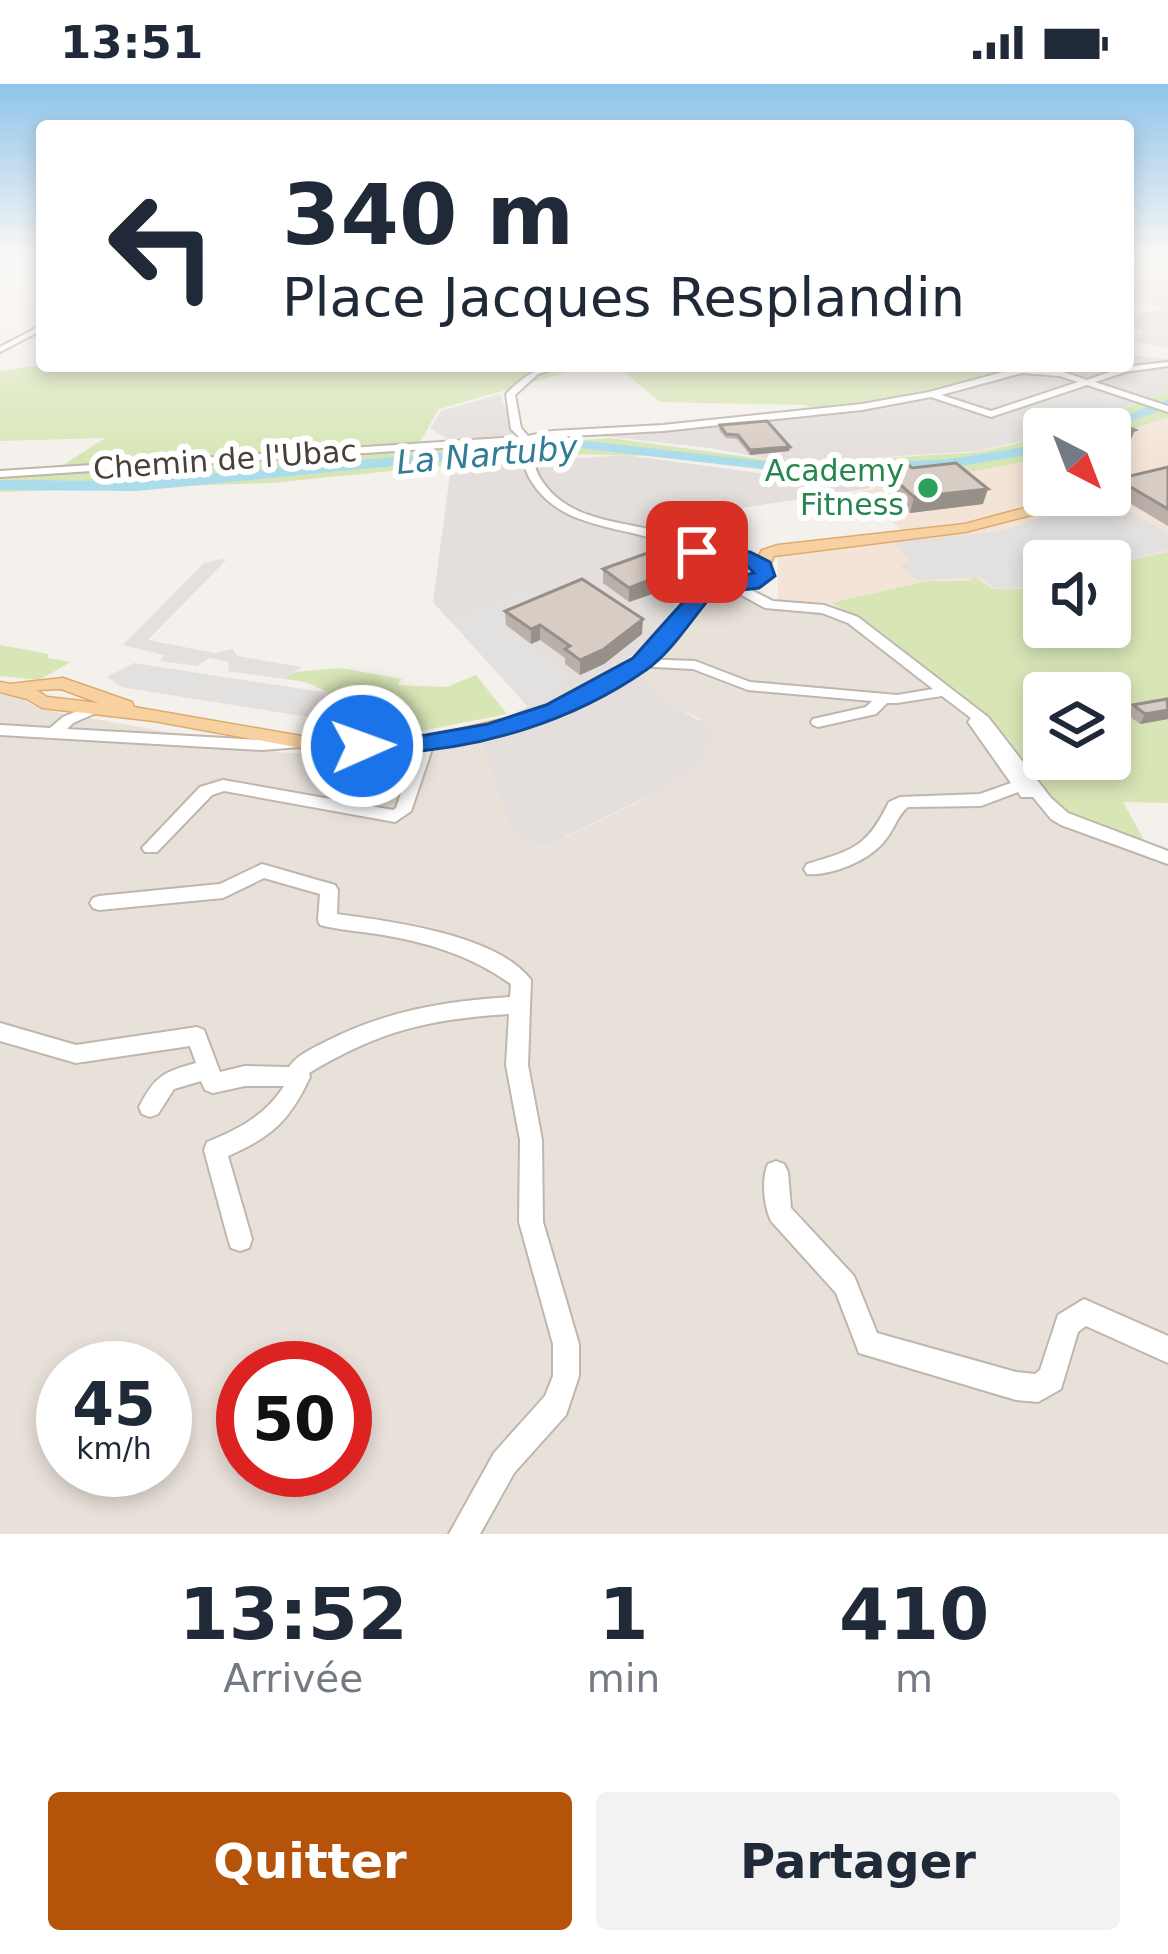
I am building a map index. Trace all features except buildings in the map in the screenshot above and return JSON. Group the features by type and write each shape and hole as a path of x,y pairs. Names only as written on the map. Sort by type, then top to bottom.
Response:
{"main road":[{"path":"759,582 767,554 785,547 965,528 1023,512"},
{"path":"705,563 726,556 750,558 759,582"},
{"path":"705,563 728,584"},
{"path":"691,602 705,563"},
{"path":"0,686 56,704 99,704 301,742 426,743 466,734 583,692 641,663 707,587 759,582"},
{"path":"583,692 664,639"}],"street":[{"path":"0,350 36,330"},
{"path":"1134,368 1168,364"},
{"path":"535,372 509,394 526,459 554,502 568,512 705,563"},
{"name":"Chemin de l'Ubac","path":"0,474 523,440 832,411 932,395 1015,372"},
{"name":"Chemin de l'Ubac","path":"1033,372 1087,382 1168,410"},
{"path":"932,395 991,415 1119,372"},
{"path":"759,582 770,605 824,609 853,620 959,704 1025,784 1067,821 1168,858"},
{"path":"641,663 695,665 748,686 883,698 944,691"},
{"path":"818,722 871,711 883,698"},
{"path":"0,730 56,704 262,745 301,742"},
{"path":"151,848 206,791 223,785 395,816 403,811 426,743"},
{"path":"813,869 852,858 890,827 895,806 906,801 980,800 1025,784"},
{"path":"99,903 224,891 262,871 329,890 327,920 442,938 503,965 521,980 517,1065 531,1140 531,1222 566,1344 566,1376 556,1405 504,1463 464,1534"},
{"path":"240,1240 215,1150 261,1132 298,1085 299,1068 410,1014 517,1005"},
{"path":"0,1032 76,1054 197,1036 213,1083 245,1076 298,1077"},
{"path":"150,1107 167,1082 209,1069"},
{"path":"776,1172 779,1213 845,1285 868,1344 1016,1386 1039,1388 1052,1379 1067,1324 1084,1312 1168,1350"}],"shaded area":[{"path":"1134,323 1168,323 1168,349 1134,341 1144,332 1134,328"},
{"path":"1134,356 1168,359 1168,392 1123,408 1023,408 1023,441 979,451 788,463 711,448 601,436 869,409 946,394 1009,372 1134,372"},
{"path":"500,394 515,432 512,439 455,444 430,428 441,411"},
{"path":"1168,417 1168,558 1131,566 1131,540 1023,540 1023,593 997,596 962,583 831,603 778,602 778,557 908,537 862,491 874,489 859,473 1023,461 1023,516 1131,516 1131,430"},
{"path":"625,455 774,475 856,472 871,488 741,508 666,533 695,564 661,634 623,661 668,702 708,726 713,741 695,765 668,787 548,845 534,843 508,823 479,733 528,706 433,602 451,467"},
{"path":"1131,512 1168,533 1168,550 1131,559 1131,540 1023,540 1023,587 1005,589 992,587 981,577 916,580 900,565 909,560 893,542 997,532 1048,516 1131,516"},
{"path":"226,560 148,640 215,653 233,649 237,656 302,667 284,679 228,671 229,662 209,658 197,666 160,661 164,655 123,645 204,563"},
{"path":"532,587 554,603 502,625 575,678 549,689 553,695 528,707 450,620"},
{"path":"721,588 778,603 853,614 1009,739 1023,761 1023,780 1036,780 1074,815 1168,853 1168,1534 0,1534 0,693 18,696 39,709 286,753 403,755 481,740 514,832 566,837 647,798 700,719 668,703 635,675 684,634"},
{"path":"134,663 334,694 343,704 333,721 121,687 107,677"}],"green space":[{"path":"36,366 36,372 568,372 439,409 420,442 60,467 105,438 0,441 0,371"},
{"path":"624,372 1000,372 893,400 817,410 806,405 660,402"},
{"path":"1168,392 1168,417 1131,430 1131,408 1124,408"},
{"name":"La Nartuby","path":"611,438 770,460 826,462 978,452 1023,442 1023,462 975,471 806,475 661,456 561,454 271,483 0,492 0,475 306,452 415,452"},
{"path":"1168,552 1168,803 1123,802 1144,840 1074,815 1050,798 1037,780 1131,780 1131,672 1023,672 1023,759 987,718 880,631 831,603 928,581 970,581 974,576 992,589 1023,589 1023,648 1131,648 1131,560"},
{"path":"0,645 71,662 39,680 0,676"},
{"path":"340,668 402,679 397,685 447,687 476,675 507,714 405,734 387,732 402,724 393,704 371,711 376,735 318,687 284,679 295,672"}],"waterway":[{"name":"La Nartuby","path":"1131,417 1168,403"},
{"name":"La Nartuby","path":"0,485 137,486 578,444 840,470 949,464 1023,453"}],"place":[{"name":"Academy Fitness","path":"928,488"}],"route":[{"path":"362,746 426,743 538,717 641,663 707,587 752,584 765,576 763,566 750,558 697,552"}]}
